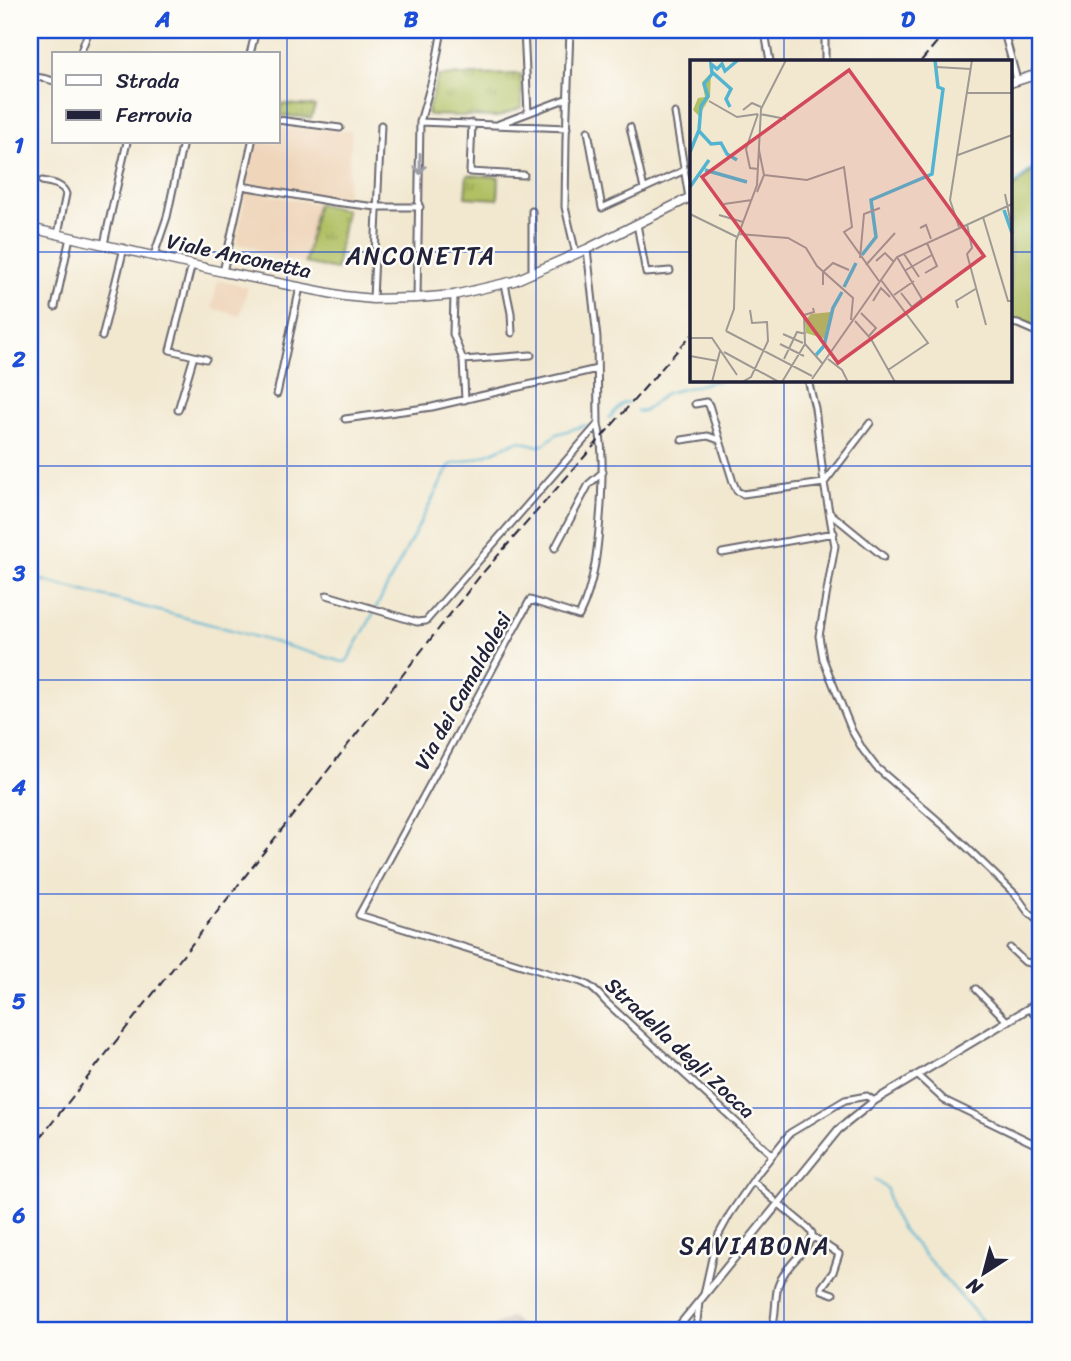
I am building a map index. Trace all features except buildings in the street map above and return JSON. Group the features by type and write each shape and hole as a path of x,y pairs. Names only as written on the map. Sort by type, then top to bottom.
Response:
{"main road":[{"path":"1014,81 1041,73"},
{"name":"Viale Anconetta","path":"30,228 223,272 344,296 373,299 417,298 454,295 532,275 690,197"}],"street":[{"path":"81,52 89,30"},
{"path":"250,52 256,30"},
{"path":"417,298 420,122 434,73 442,30"},
{"path":"524,30 528,113"},
{"path":"570,30 565,207 576,254"},
{"path":"770,60 765,32 775,30"},
{"path":"825,30 825,60"},
{"path":"1004,33 1010,60"},
{"path":"30,80 40,77 52,80"},
{"path":"497,124 568,98"},
{"path":"675,113 690,197"},
{"path":"280,120 340,128"},
{"path":"420,122 567,128"},
{"path":"472,123 470,172 524,175"},
{"path":"373,299 381,125"},
{"path":"630,127 644,189"},
{"path":"588,131 602,208 685,170"},
{"path":"104,244 127,144"},
{"path":"154,255 167,217 183,144"},
{"path":"223,272 252,144"},
{"path":"42,181 65,189 58,234"},
{"path":"242,186 334,202 377,207 420,207"},
{"path":"531,211 532,275"},
{"path":"637,224 646,273 670,271"},
{"path":"55,307 70,237"},
{"path":"102,337 124,248"},
{"name":"Via dei Camaldolesi","path":"359,915 530,600 579,617 587,601 598,557 603,472 598,424 597,338 587,249"},
{"path":"192,264 170,350 206,359"},
{"path":"505,284 512,333"},
{"path":"277,394 300,287"},
{"path":"454,295 453,334 463,360 465,400"},
{"path":"1012,323 1041,334"},
{"path":"463,360 531,355"},
{"path":"178,410 194,356"},
{"path":"345,418 432,407 597,369"},
{"path":"808,382 815,408 835,546 819,636 823,659 852,731 876,767 951,832 1016,895 1041,925"},
{"path":"695,404 706,402 709,405 733,482 737,491 743,495 824,484 870,423"},
{"path":"327,595 417,622 425,621 598,424"},
{"path":"681,440 708,436 719,440"},
{"path":"555,548 589,484 603,472"},
{"path":"830,513 884,557"},
{"path":"722,553 834,533"},
{"name":"Stradella degli Zocca","path":"359,915 528,968 582,981 595,989 772,1155"},
{"path":"1010,948 1025,962 1030,963 1041,955"},
{"path":"976,989 1007,1021"},
{"path":"675,1331 776,1201 838,1130 874,1101 1035,1005"},
{"path":"1035,1005 1041,1011"},
{"path":"1035,1005 1041,1021"},
{"path":"917,1075 944,1100 1041,1147"},
{"path":"696,1331 701,1299 719,1234 772,1155 790,1133 845,1100 867,1096 874,1101"},
{"path":"753,1181 808,1228 812,1236 839,1254 833,1272 822,1287 822,1290 833,1294"},
{"path":"771,1331 778,1286 812,1236"}],"shaded area":[{"path":"280,128 352,131 346,202 246,181 253,144 280,144"},
{"path":"246,191 317,204 305,263 236,244"},
{"path":"218,280 248,287 240,316 212,308"},
{"path":"512,1317 525,1331 483,1331"}],"green space":[{"path":"521,74 522,107 498,117 427,113 438,76"},
{"path":"281,104 315,106 311,118 280,115"},
{"path":"1041,163 1041,323 1028,327 1012,318 1012,189"},
{"path":"467,175 499,177 498,199 465,197"},
{"path":"317,204 346,210 336,270 305,263"}],"waterway":[{"path":"1012,187 1041,160"},
{"path":"637,411 643,412 666,393 712,382"},
{"path":"609,418 623,403 629,402"},
{"path":"376,608 450,465 481,457 515,442 543,445 557,434 586,425"},
{"path":"30,577 343,662 347,661 374,613"},
{"path":"874,1179 887,1189 890,1208 901,1228 991,1331"},
{"path":"848,1322 852,1331"}],"railway":[{"path":"922,60 947,30"},
{"path":"30,1151 480,576 690,336"}],"district":[{"name":"ANCONETTA","path":"421,256"},
{"name":"SAVIABONA","path":"755,1246"}]}
